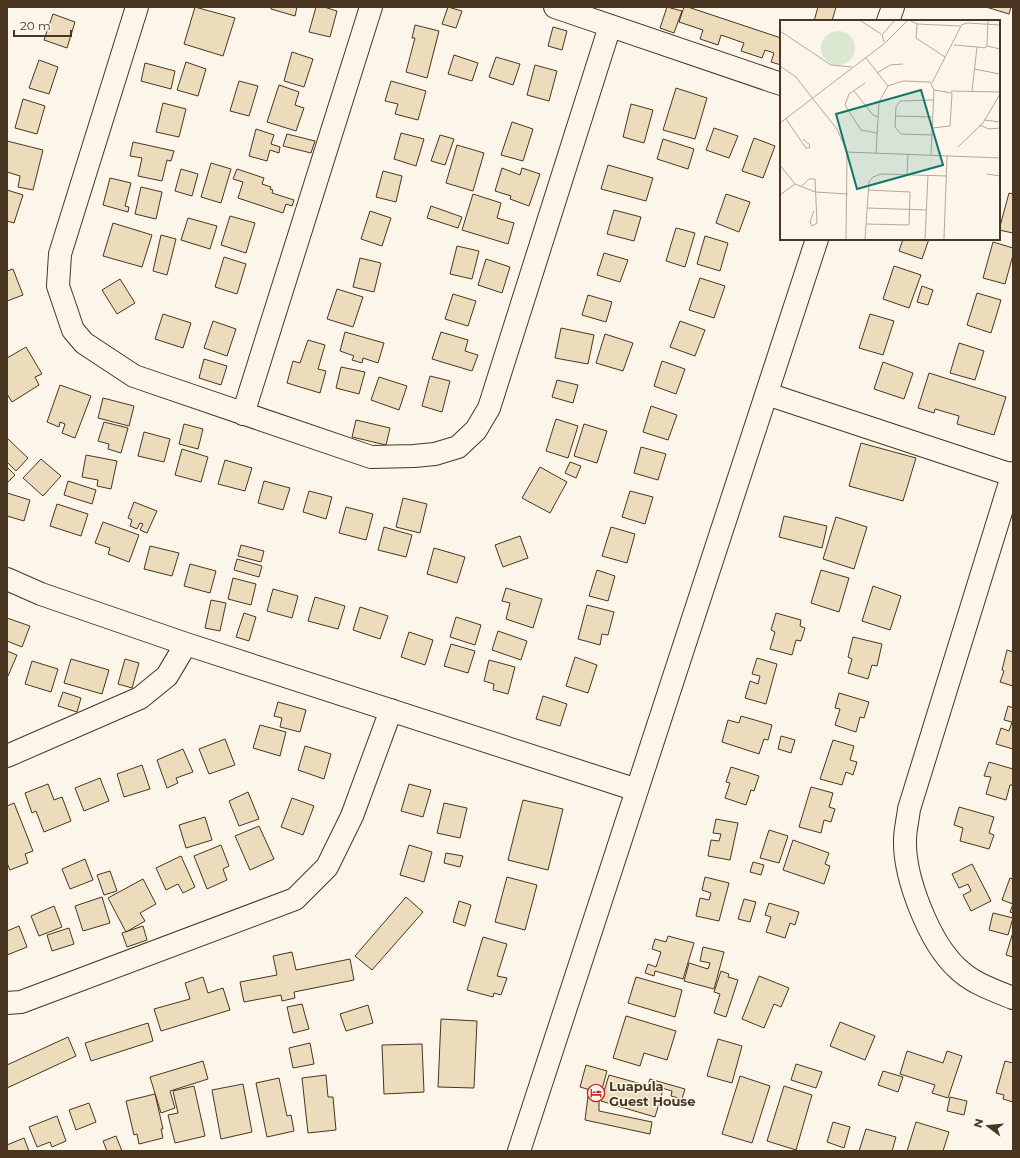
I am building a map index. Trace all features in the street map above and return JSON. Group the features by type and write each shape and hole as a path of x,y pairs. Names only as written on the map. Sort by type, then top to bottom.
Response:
{"street":[{"path":"137,7 60,254 58,286 73,330 84,343 134,376 372,457 434,454 458,448 476,430 489,408 610,26"},
{"path":"243,414 371,7"},
{"path":"555,7 780,84"},
{"path":"888,20 893,7"},
{"path":"519,1151 817,240"},
{"path":"766,394 1013,474 909,809 904,839 906,860 913,888 925,919 941,950 957,968 977,983 1013,998"},
{"path":"7,579 41,594 186,644 637,790"},
{"path":"7,756 140,698 167,676 186,644"},
{"path":"7,1003 21,1002 295,899 327,867 352,816 391,710"}],"building":[{"path":"195,7 235,18 223,56 184,44"},
{"path":"271,7 297,7 295,16 271,9"},
{"path":"316,7 324,7 337,11 330,37 309,32"},
{"path":"448,7 462,11 456,28 442,24"},
{"path":"667,7 682,11 674,33 660,28"},
{"path":"684,7 688,7 780,38 780,65 771,62 774,53 765,50 762,58 741,51 744,43 721,35 718,45 700,39 703,30 679,22"},
{"path":"818,7 836,7 832,20 814,20"},
{"path":"986,7 1011,7 1009,14"},
{"path":"53,14 75,22 67,48 44,40"},
{"path":"415,25 439,31 427,78 406,72 415,38 412,38"},
{"path":"553,27 567,31 562,50 548,46"},
{"path":"292,52 313,59 304,87 284,81"},
{"path":"454,55 478,63 472,81 448,74"},
{"path":"496,57 520,64 513,85 489,77"},
{"path":"39,60 58,67 49,94 29,88"},
{"path":"186,62 206,69 198,96 177,90"},
{"path":"145,63 175,71 171,89 141,81"},
{"path":"535,65 557,71 549,101 527,95"},
{"path":"239,81 258,86 249,116 230,111"},
{"path":"391,81 426,91 418,120 395,114 398,104 385,101"},
{"path":"279,85 299,92 295,105 304,108 296,131 267,122"},
{"path":"676,88 707,98 695,139 663,130"},
{"path":"23,99 45,106 37,134 15,128"},
{"path":"163,103 186,109 179,137 156,132"},
{"path":"631,104 653,110 644,143 623,137"},
{"path":"512,122 533,129 523,161 501,155"},
{"path":"714,128 738,136 729,158 706,150"},
{"path":"256,129 274,135 271,144 280,147 279,153 270,150 267,161 249,156"},
{"path":"401,133 424,139 416,166 394,159"},
{"path":"287,134 315,141 311,153 283,146"},
{"path":"440,135 454,139 445,165 431,161"},
{"path":"754,138 775,146 763,178 742,171"},
{"path":"663,139 694,149 688,169 657,159"},
{"path":"7,141 43,150 33,190 18,187 20,176 7,172"},
{"path":"133,142 174,151 171,161 167,160 162,181 138,176 142,158 130,156"},
{"path":"457,145 484,153 473,191 446,183"},
{"path":"211,163 231,169 221,203 201,197"},
{"path":"608,165 653,178 646,201 601,189"},
{"path":"502,168 520,175 522,168 540,174 529,206 510,199 511,196 495,191"},
{"path":"181,169 198,174 192,196 175,191"},
{"path":"237,169 264,178 262,184 271,187 270,189 273,190 272,193 294,200 292,206 286,204 283,213 238,198 243,182 233,179"},
{"path":"383,171 402,176 396,202 376,197"},
{"path":"110,178 131,183 125,206 129,207 128,212 103,205"},
{"path":"141,187 162,192 156,219 135,214"},
{"path":"7,190 23,195 14,223 7,221"},
{"path":"1009,193 1013,194 1013,233 1000,230"},
{"path":"473,194 501,203 497,218 514,223 508,244 462,230"},
{"path":"726,194 750,202 739,232 716,223"},
{"path":"431,206 462,217 458,228 427,218"},
{"path":"614,210 641,217 634,241 607,234"},
{"path":"370,211 391,218 382,246 361,239"},
{"path":"230,216 255,223 246,253 221,245"},
{"path":"188,218 217,226 210,249 181,240"},
{"path":"113,223 152,235 142,267 103,256"},
{"path":"676,228 695,233 685,267 666,261"},
{"path":"161,235 176,239 167,275 153,271"},
{"path":"705,236 728,243 720,271 697,264"},
{"path":"903,240 929,240 922,259 899,251"},
{"path":"993,242 1013,248 1013,255 1005,284 983,278"},
{"path":"457,246 479,251 472,279 450,274"},
{"path":"604,253 628,260 620,282 597,275"},
{"path":"224,257 246,264 237,294 215,287"},
{"path":"360,258 381,263 374,292 353,287"},
{"path":"486,259 510,267 502,293 478,285"},
{"path":"894,266 921,275 909,308 883,299"},
{"path":"13,269 23,295 7,301 7,271"},
{"path":"700,278 725,286 714,318 689,310"},
{"path":"120,279 135,303 117,314 102,290"},
{"path":"922,286 933,290 928,305 917,302"},
{"path":"337,289 363,297 353,327 327,319"},
{"path":"977,293 1001,300 991,333 967,325"},
{"path":"453,294 476,301 468,326 445,319"},
{"path":"588,295 612,302 606,322 582,315"},
{"path":"163,314 191,323 183,348 155,339"},
{"path":"870,314 894,321 883,355 859,348"},
{"path":"213,321 236,329 227,356 204,348"},
{"path":"680,321 705,330 695,356 670,347"},
{"path":"561,328 594,335 588,364 555,358"},
{"path":"345,332 384,343 378,363 363,358 362,363 352,360 354,356 340,351"},
{"path":"441,332 468,340 465,351 478,355 472,371 432,359"},
{"path":"605,334 633,343 623,371 596,363"},
{"path":"308,340 325,345 318,369 326,371 320,393 287,383 293,361 300,363"},
{"path":"959,343 984,351 975,380 950,373"},
{"path":"26,347 42,374 35,377 39,385 12,402 7,394 7,358"},
{"path":"204,359 227,366 221,385 199,378"},
{"path":"662,361 685,369 676,394 654,386"},
{"path":"883,362 913,373 904,399 874,389"},
{"path":"341,367 365,372 359,394 336,388"},
{"path":"929,373 1006,397 994,435 957,424 959,416 935,409 934,413 918,408"},
{"path":"430,376 450,381 442,412 422,406"},
{"path":"379,377 407,386 399,410 371,400"},
{"path":"557,380 578,385 573,403 552,397"},
{"path":"60,385 91,396 75,438 62,433 65,424 60,422 59,427 47,422"},
{"path":"103,398 134,406 129,426 98,418"},
{"path":"651,406 677,415 668,440 643,432"},
{"path":"556,419 578,426 568,458 546,451"},
{"path":"356,420 390,428 386,445 352,437"},
{"path":"104,422 128,428 121,453 108,449 109,444 98,441"},
{"path":"184,424 203,429 198,449 179,444"},
{"path":"584,424 607,431 597,463 574,456"},
{"path":"144,432 170,439 164,462 138,456"},
{"path":"7,438 28,458 16,471 7,462"},
{"path":"861,443 916,458 903,501 849,486"},
{"path":"641,447 666,454 658,480 634,473"},
{"path":"182,449 208,457 201,482 175,475"},
{"path":"86,455 117,461 111,489 97,486 98,480 82,477"},
{"path":"41,459 61,476 43,496 23,478"},
{"path":"225,460 252,468 245,491 218,484"},
{"path":"570,462 581,466 576,478 565,473"},
{"path":"7,467 15,475 7,483"},
{"path":"540,467 567,482 550,513 522,498"},
{"path":"68,481 96,490 92,504 64,495"},
{"path":"264,481 290,488 283,510 258,503"},
{"path":"309,491 332,497 326,519 303,512"},
{"path":"630,491 653,497 645,524 622,517"},
{"path":"7,493 30,500 24,521 7,516"},
{"path":"403,498 427,504 420,533 396,527"},
{"path":"134,502 157,511 147,533 140,530 143,524 140,523 137,529 130,526 132,520 128,518"},
{"path":"57,504 88,514 81,536 50,526"},
{"path":"346,507 373,514 366,540 339,533"},
{"path":"784,516 827,526 822,548 779,537"},
{"path":"836,517 867,527 854,569 823,559"},
{"path":"103,522 139,535 129,562 108,554 110,548 95,543"},
{"path":"384,527 412,535 406,557 378,550"},
{"path":"611,527 635,534 627,563 602,556"},
{"path":"520,536 528,558 503,567 495,545"},
{"path":"241,545 264,551 261,562 238,556"},
{"path":"150,546 179,553 172,576 144,569"},
{"path":"434,548 465,557 457,583 427,574"},
{"path":"237,559 262,566 259,577 234,570"},
{"path":"190,564 216,571 210,593 184,586"},
{"path":"597,570 615,576 608,601 589,596"},
{"path":"821,570 849,578 839,612 811,603"},
{"path":"233,578 256,584 251,605 228,599"},
{"path":"873,586 901,596 890,630 862,621"},
{"path":"506,588 542,599 533,628 506,619 510,603 502,601"},
{"path":"273,589 298,596 292,618 267,611"},
{"path":"315,597 345,606 338,629 308,621"},
{"path":"211,600 226,603 220,631 205,628"},
{"path":"587,605 614,612 608,635 602,634 600,645 578,639"},
{"path":"360,607 388,616 380,639 353,630"},
{"path":"244,613 256,617 249,641 236,637"},
{"path":"776,613 801,620 800,626 805,628 801,641 796,640 792,655 770,649 775,632 771,630"},
{"path":"456,617 481,625 475,645 450,637"},
{"path":"7,618 30,626 22,647 7,641"},
{"path":"498,631 527,641 521,660 492,650"},
{"path":"409,632 433,640 425,665 401,657"},
{"path":"853,637 882,644 877,666 872,665 868,679 848,673 852,659 848,657"},
{"path":"451,644 475,651 468,673 444,666"},
{"path":"1007,650 1013,652 1013,686 1000,682 1004,671 1002,670"},
{"path":"7,651 17,655 8,676 7,675"},
{"path":"575,657 597,665 588,693 566,686"},
{"path":"757,658 777,664 766,704 745,698 750,681 758,684 760,676 752,674"},
{"path":"71,659 109,670 102,694 64,683"},
{"path":"125,659 139,663 132,688 118,684"},
{"path":"489,660 515,667 508,694 493,690 494,684 484,681"},
{"path":"32,661 58,669 51,692 25,684"},
{"path":"63,692 81,698 77,712 58,706"},
{"path":"839,693 869,702 864,718 860,717 856,732 835,725 840,709 835,708"},
{"path":"543,696 567,704 560,726 536,719"},
{"path":"278,702 306,710 300,732 280,727 282,718 274,716"},
{"path":"1008,706 1013,708 1013,749 996,744 1001,728 1009,731 1012,722 1004,720"},
{"path":"741,716 772,725 768,740 764,739 759,754 722,742 728,720 739,723"},
{"path":"260,725 286,732 280,756 253,748"},
{"path":"781,736 795,740 791,753 778,749"},
{"path":"225,739 235,765 209,774 199,749"},
{"path":"833,740 854,746 850,760 857,762 853,775 846,772 842,785 820,779"},
{"path":"305,746 331,754 324,779 298,770"},
{"path":"183,749 193,772 176,778 178,783 167,788 157,760"},
{"path":"989,762 1013,769 1013,785 1010,785 1006,800 986,794 991,777 984,776"},
{"path":"142,765 150,789 124,797 117,774"},
{"path":"731,767 759,776 754,791 751,790 746,805 725,798 730,783 726,782"},
{"path":"100,778 109,801 84,811 75,788"},
{"path":"48,784 54,800 62,797 71,821 44,832 36,811 32,813 25,793"},
{"path":"409,784 431,790 423,817 401,811"},
{"path":"811,787 833,793 829,807 835,809 831,822 824,820 821,833 799,827"},
{"path":"248,792 259,819 239,826 229,801"},
{"path":"292,798 314,806 303,835 281,827"},
{"path":"523,800 563,809 548,870 508,860"},
{"path":"14,803 33,851 25,854 28,863 10,870 7,863 7,806"},
{"path":"444,803 467,808 460,838 437,833"},
{"path":"959,807 994,817 989,833 994,835 989,849 960,841 963,828 954,825"},
{"path":"205,817 212,840 186,848 179,825"},
{"path":"716,819 738,823 730,860 708,856 711,840 719,841 721,834 713,833"},
{"path":"259,826 274,859 250,870 235,836"},
{"path":"769,830 788,836 779,863 760,858"},
{"path":"793,840 829,853 825,864 830,866 824,884 783,870"},
{"path":"221,845 229,866 223,869 227,880 207,889 194,856"},
{"path":"409,845 432,852 424,882 400,875"},
{"path":"446,853 463,856 460,867 444,863"},
{"path":"181,856 195,887 183,893 178,884 166,890 156,868"},
{"path":"85,859 93,880 70,889 62,869"},
{"path":"753,862 764,865 761,875 750,872"},
{"path":"972,864 991,901 971,911 963,895 971,891 968,884 959,888 952,874"},
{"path":"110,871 117,891 104,895 97,875"},
{"path":"507,877 537,885 525,930 495,922"},
{"path":"705,877 729,883 719,921 696,916 700,898 709,900 711,893 702,890"},
{"path":"1010,878 1013,879 1013,904 1002,900"},
{"path":"143,879 156,904 140,913 145,921 126,932 108,898"},
{"path":"102,897 110,923 83,931 75,906"},
{"path":"406,897 423,912 372,970 355,956"},
{"path":"744,899 756,902 750,922 738,919"},
{"path":"459,901 471,905 465,926 453,922"},
{"path":"769,903 799,912 795,925 790,923 785,938 766,932 771,917 765,915"},
{"path":"1013,904 1013,913 1010,912"},
{"path":"54,906 62,927 39,936 31,916"},
{"path":"993,913 1013,918 1008,935 989,930"},
{"path":"19,926 27,947 7,955 7,931"},
{"path":"143,926 147,940 127,947 122,933"},
{"path":"69,928 74,944 52,951 47,935"},
{"path":"1013,932 1013,957 1006,955"},
{"path":"668,936 694,943 683,979 655,971 654,976 645,973 648,964 656,967 661,952 652,949 655,939 666,942"},
{"path":"483,937 507,944 497,976 507,978 501,995 494,993 493,997 467,990"},
{"path":"703,947 724,952 714,989 684,981 689,963 708,969 710,963 700,961"},
{"path":"292,952 296,970 350,959 354,980 294,992 295,998 282,1001 281,995 244,1002 240,982 277,975 273,956"},
{"path":"721,971 729,974 728,977 738,980 726,1017 714,1013 720,994 714,992"},
{"path":"759,976 789,988 781,1007 774,1004 764,1028 742,1019"},
{"path":"203,977 208,993 223,988 230,1010 161,1031 154,1009 190,999 185,983"},
{"path":"636,977 682,990 675,1017 628,1003"},
{"path":"302,1004 309,1029 293,1033 287,1007"},
{"path":"368,1005 373,1023 346,1031 340,1014"},
{"path":"626,1016 676,1031 667,1060 644,1053 640,1066 613,1058"},
{"path":"441,1019 477,1021 474,1088 438,1087"},
{"path":"840,1022 875,1036 865,1060 830,1046"},
{"path":"148,1023 153,1041 91,1061 85,1043"},
{"path":"68,1037 76,1056 7,1088 7,1065"},
{"path":"718,1039 742,1046 732,1083 707,1076"},
{"path":"310,1043 314,1064 293,1068 289,1048"},
{"path":"422,1044 424,1092 384,1094 382,1045"},
{"path":"907,1051 943,1063 947,1051 962,1056 948,1098 932,1093 935,1085 900,1074"},
{"path":"203,1061 208,1079 170,1091 175,1108 161,1113 150,1077"},
{"path":"1005,1061 1013,1063 1013,1102 1003,1099 1004,1095 996,1093"},
{"path":"796,1064 822,1072 816,1088 791,1080"},
{"path":"586,1065 607,1071 601,1093 580,1087"},
{"path":"883,1071 903,1077 898,1092 878,1085"},
{"path":"326,1075 328,1097 333,1097 336,1130 308,1133 302,1078"},
{"path":"609,1075 663,1090 655,1117 601,1101"},
{"path":"740,1076 770,1086 752,1143 722,1134"},
{"path":"279,1078 287,1116 291,1115 294,1131 267,1137 256,1083"},
{"path":"650,1079 685,1089 682,1099 671,1096 672,1091 648,1084"},
{"path":"243,1084 252,1132 221,1139 212,1090"},
{"path":"194,1086 205,1136 175,1143 168,1115 178,1113 173,1091"},
{"path":"784,1086 812,1095 796,1150 767,1141"},
{"path":"155,1094 163,1129 161,1129 163,1138 139,1144 137,1134 134,1135 126,1101"},
{"path":"588,1096 599,1097 599,1111 652,1122 650,1134 585,1120"},
{"path":"950,1097 967,1101 964,1115 947,1111"},
{"path":"89,1103 96,1122 76,1130 69,1110"},
{"path":"57,1116 66,1141 52,1147 50,1142 37,1147 29,1127"},
{"path":"833,1122 850,1127 844,1148 827,1142"},
{"path":"916,1122 949,1132 943,1151 907,1151"},
{"path":"866,1129 896,1137 892,1151 859,1151"},
{"path":"116,1136 122,1151 107,1151 103,1141"},
{"path":"24,1138 29,1151 7,1151 7,1145"}],"place":[{"name":"Luapula Guest House","path":"596,1093"}]}
